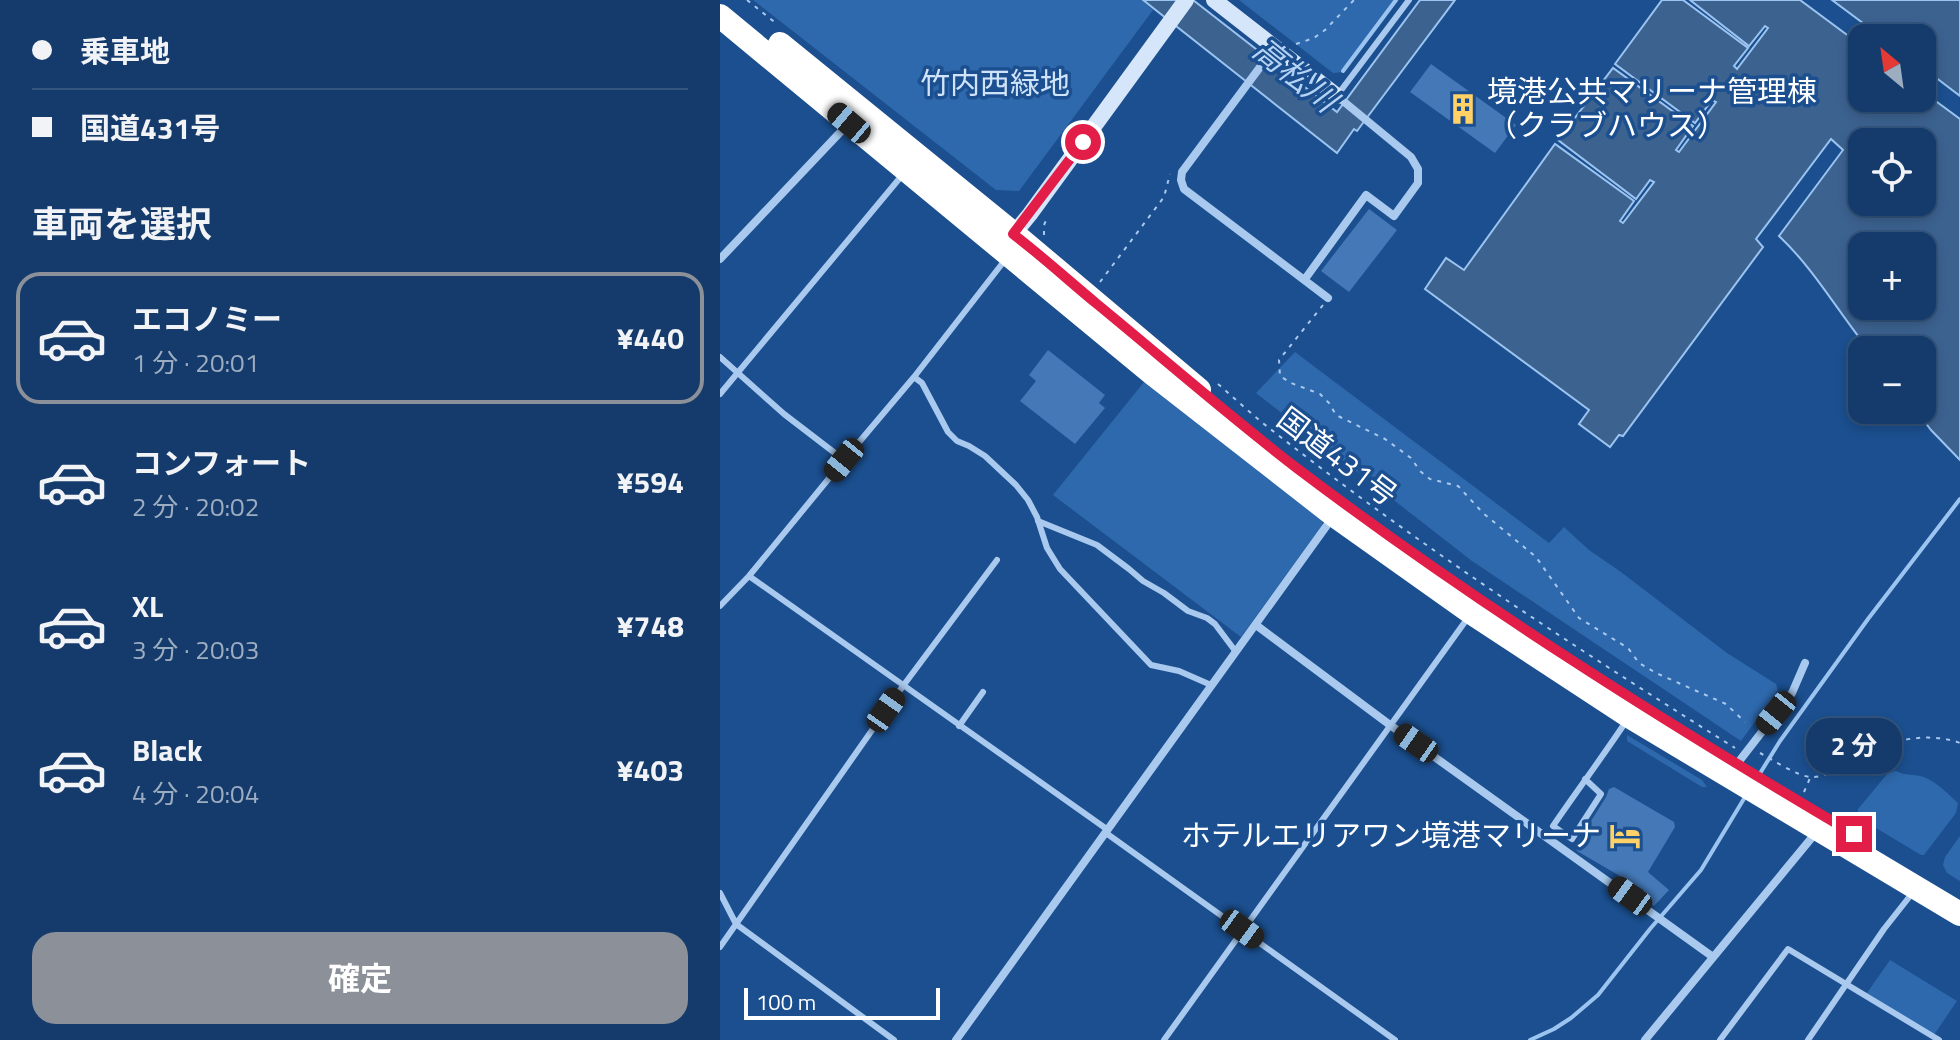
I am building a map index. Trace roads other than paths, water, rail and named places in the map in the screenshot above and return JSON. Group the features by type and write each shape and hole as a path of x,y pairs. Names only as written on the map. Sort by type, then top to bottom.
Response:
{"highway":[{"name":"国道431号","path":"725,0 1011,244 1226,413 1339,509 1472,613 1629,716 1744,764"},
{"name":"国道431号","path":"726,25 906,170 1011,244"},
{"name":"国道431号","path":"1339,509 1617,690 1744,764 1823,824 1916,888 1960,914"},
{"name":"国道431号","path":"1823,824 1960,897"}],"street":[{"path":"1011,244 1186,0"},
{"path":"1214,0 1366,119 1411,157 1418,169 1418,183 1394,216 1366,195 1305,279"},
{"path":"1277,51 1248,82 1182,172 1181,180 1184,189 1328,298"},
{"path":"720,259 849,123"},
{"path":"956,1040 1339,509"},
{"path":"1256,625 1713,957"},
{"path":"1744,764 1792,693 1805,663"},
{"path":"1645,1040 1823,824"}],"lane":[{"path":"1340,98 1409,0"},
{"path":"720,394 906,170"},
{"path":"720,606 749,576 914,377 1011,244"},
{"path":"720,357 784,414 844,460"},
{"path":"914,377 922,383 948,432 957,441 985,456 1016,485 1028,500 1047,548 1060,569 1151,665 1179,671 1211,685"},
{"path":"1038,521 1097,545 1143,581 1188,611 1215,624 1236,652"},
{"path":"720,947 903,686 997,560"},
{"path":"749,576 1395,1040"},
{"path":"1164,1040 1472,613"},
{"path":"959,726 983,692"},
{"path":"1585,779 1601,794 1572,839 1553,826 1585,779 1629,716"},
{"path":"1808,1040 1916,888"},
{"path":"720,893 736,924 894,1040"},
{"path":"1720,1040 1788,949 1939,1040"}],"waterway":[{"name":"高松川","path":"1343,71 1396,0"},
{"path":"1754,783 1780,741 1868,619 1960,499"},
{"path":"1530,1040 1571,1018 1598,995 1701,870 1745,797"}],"place":[{"name":"境港公共マリーナ管理棟 （クラブハウス）","path":"1463,109"},
{"name":"ホテルエリアワン境港マリーナ","path":"1625,836"}],"park label":[{"name":"竹内西緑地","path":"995,84"}]}
